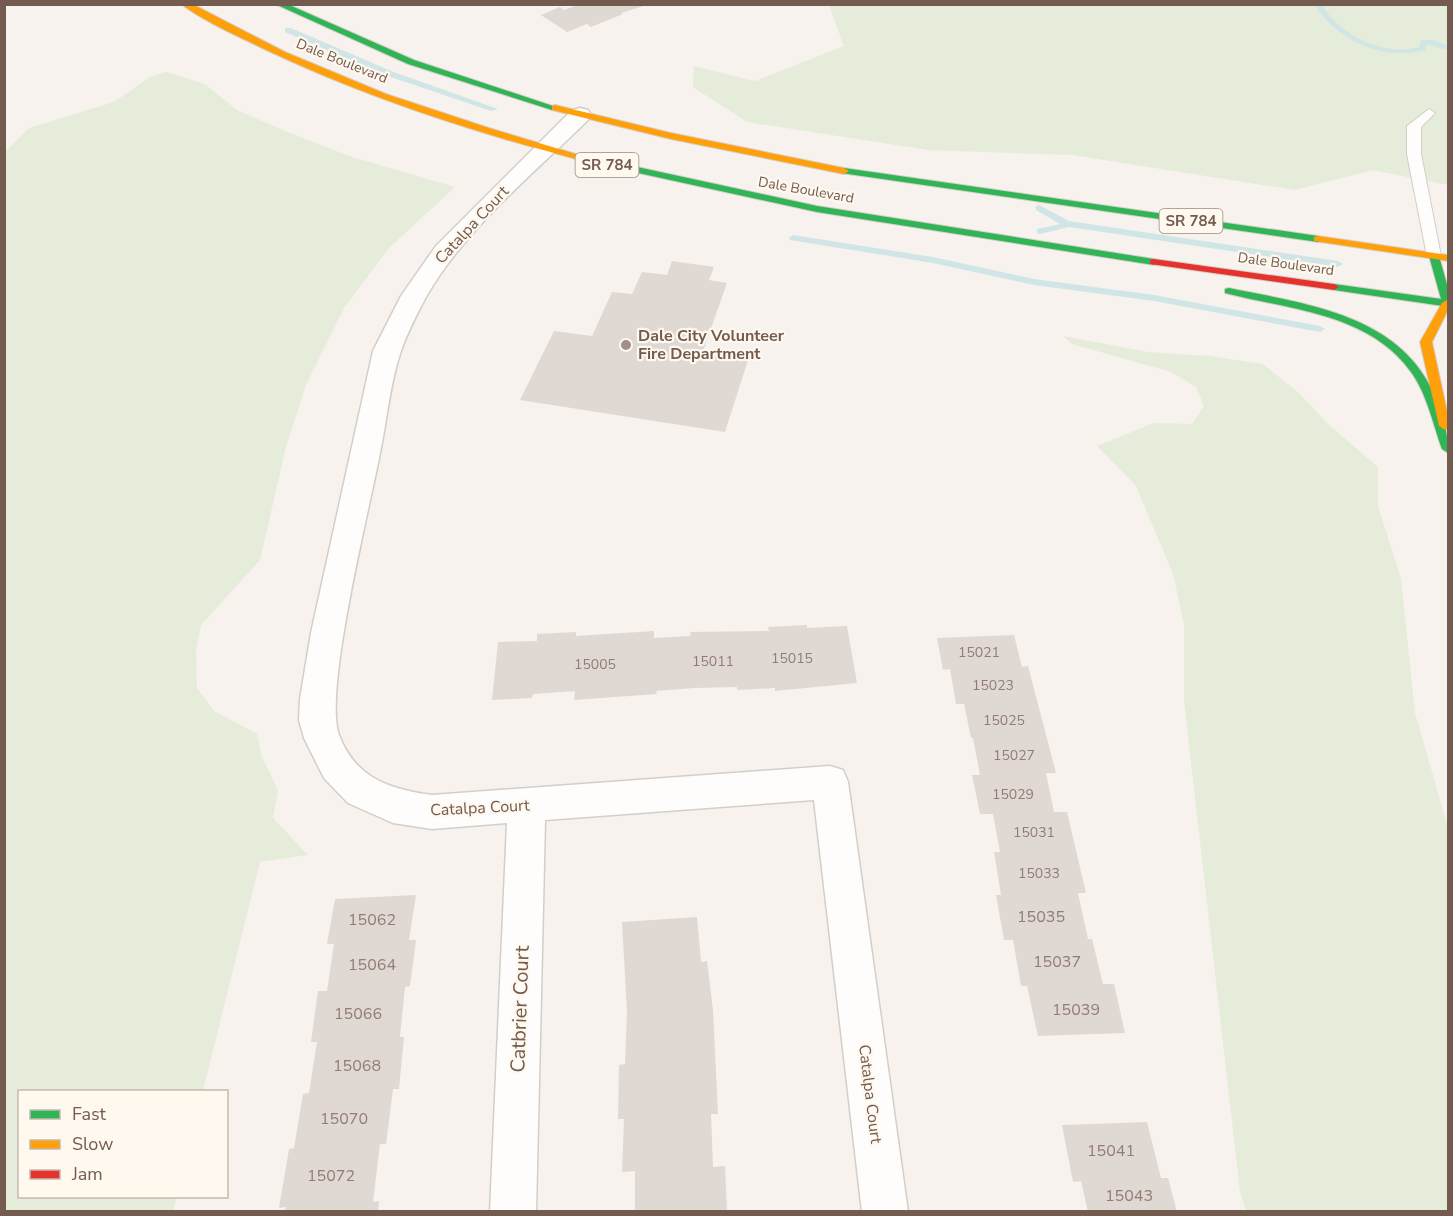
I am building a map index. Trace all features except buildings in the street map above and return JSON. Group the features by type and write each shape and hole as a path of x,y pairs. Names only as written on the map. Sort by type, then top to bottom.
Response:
{"main road":[{"name":"Dale Boulevard","path":"186,4 267,48 324,73 455,122 545,149 705,188 793,205 1053,247 1448,304"},
{"name":"Dale Boulevard","path":"279,4 366,44 430,69 580,115 818,167 1441,257"},
{"path":"1053,247 1188,281"},
{"path":"1441,257 1448,304 1426,342 1449,440"},
{"path":"1211,287 1348,322 1382,340 1412,365 1449,449"}],"street":[{"name":"Catalpa Court","path":"580,115 466,227 445,252 414,296 387,351 380,375 328,633 317,720 337,767 361,790 393,806 432,812 830,782 885,1212"},
{"name":"Catbrier Court","path":"513,1212 528,806"}],"lane":[{"path":"1429,113 1414,126 1414,154 1441,257"}],"green space":[{"path":"829,5 1448,5 1448,185 1373,170 1295,190 1072,155 928,150 747,122 693,87 694,66 755,81 844,46"},
{"path":"166,72 205,84 237,110 290,133 352,157 455,187 389,248 344,308 306,385 286,447 260,560 201,625 196,651 197,688 214,711 257,734 262,757 278,790 273,818 308,855 260,862 203,1090 18,1090 18,1198 177,1198 173,1211 5,1211 5,152 29,128 114,102 150,77"},
{"path":"1063,336 1148,352 1210,356 1263,364 1299,393 1328,424 1378,467 1378,507 1401,578 1415,713 1448,827 1448,1211 1246,1211 1240,1192 1184,701 1184,624 1173,574 1136,486 1097,446 1154,423 1192,424 1204,406 1196,387 1171,372 1072,344"}],"waterway":[{"path":"1317,4 1335,26 1363,43 1379,49 1409,52 1422,48 1424,42 1433,42 1448,48"},
{"path":"288,30 388,73 494,109"},
{"path":"1039,208 1067,224"},
{"path":"1040,231 1069,224 1338,264"},
{"path":"793,238 933,260 1034,282 1154,298 1320,329"}],"traffic: fast":[{"path":"279,4 411,62 555,108"},
{"path":"591,160 817,209 1154,262"},
{"path":"844,171 1318,239"},
{"path":"1434,256 1448,305"},
{"path":"1334,287 1448,303"},
{"path":"1229,291 1330,314 1378,335 1398,350 1421,378 1448,449"}],"traffic: slow":[{"path":"185,4 282,54 383,96 434,114 591,160"},
{"path":"555,108 671,136 844,171"},
{"path":"1318,239 1448,258"},
{"path":"1445,426 1426,342 1447,303"}],"traffic: jam":[{"path":"1154,262 1334,287"}],"place":[{"name":"Dale City Volunteer Fire Department","path":"626,345"}]}
